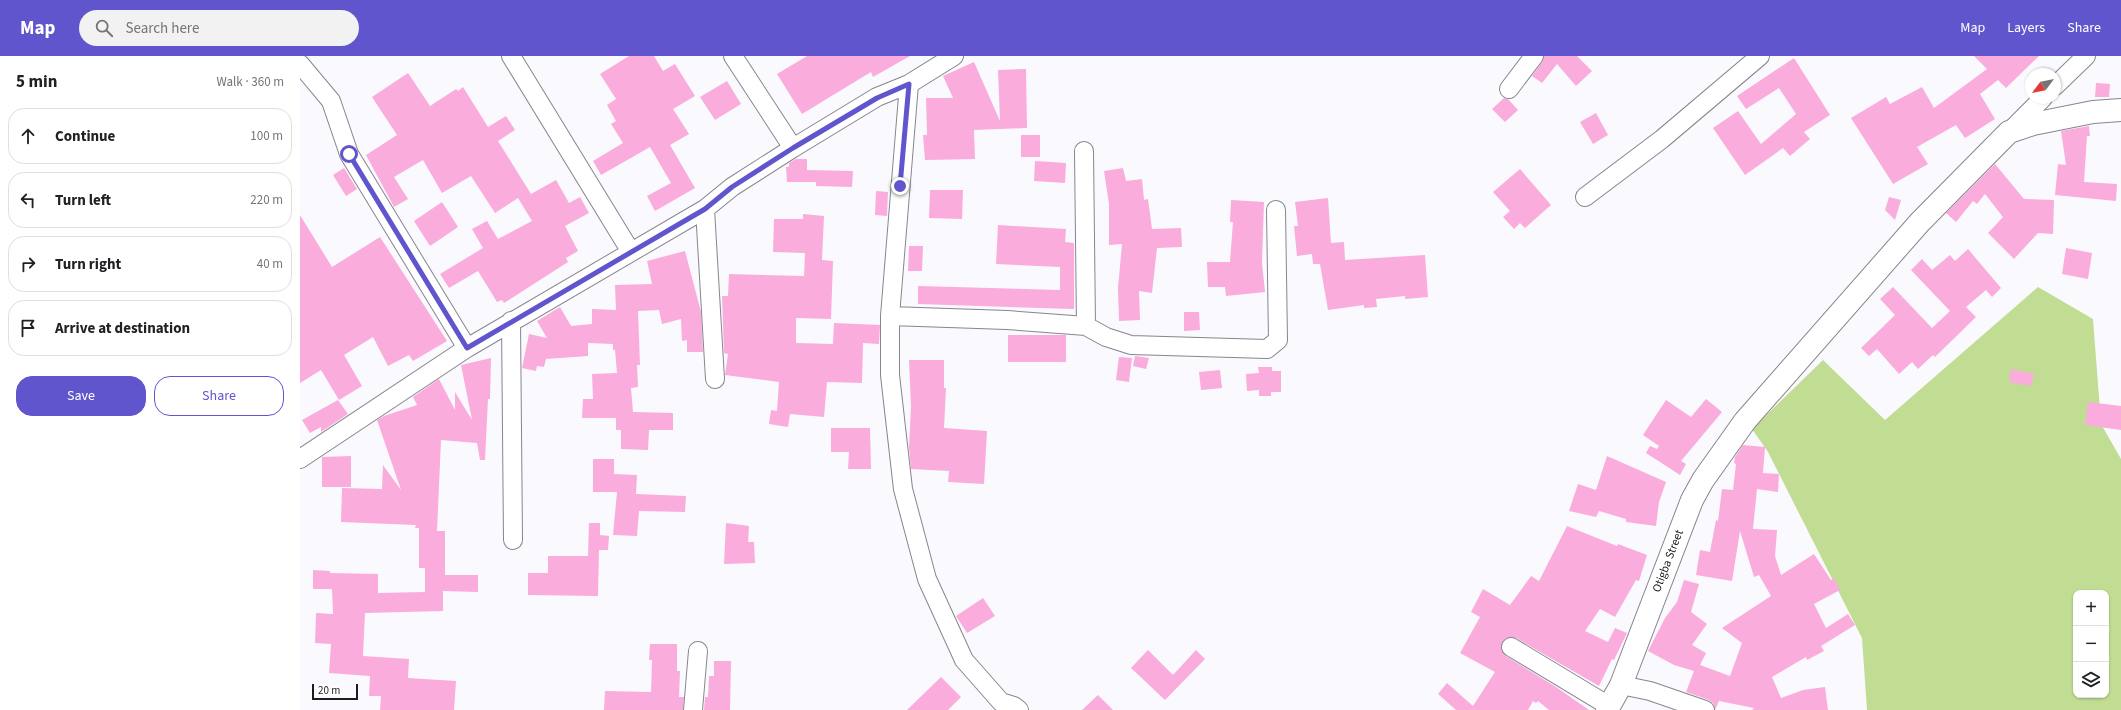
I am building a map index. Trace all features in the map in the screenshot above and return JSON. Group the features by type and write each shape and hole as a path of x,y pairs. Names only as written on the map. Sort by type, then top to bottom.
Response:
{"street":[{"path":"511,56 631,252"},
{"path":"733,56 793,148"},
{"path":"300,459 467,348 705,209 732,187 793,148 877,98 909,84 954,56"},
{"path":"1509,89 1534,56"},
{"path":"1585,197 1662,139 1760,56"},
{"path":"2061,80 2086,56"},
{"path":"300,64 331,101 349,154 467,348"},
{"path":"909,84 890,316 890,376 903,489 927,579 964,660 1001,702 1014,706 1019,710"},
{"path":"2008,132 2037,104"},
{"path":"2008,132 2033,124 2093,112 2121,110"},
{"name":"Otigba Street","path":"1608,708 1621,685 1692,500 1703,480 1745,421 1766,399 1920,222 2008,132"},
{"path":"1084,150 1086,326"},
{"path":"705,209 715,379"},
{"path":"890,316 1007,320 1086,326 1106,337 1132,346 1267,349 1278,340 1276,210"},
{"path":"511,321 513,540"},
{"path":"1511,647 1608,708"},
{"path":"693,710 698,651"},
{"path":"1621,685 1650,691 1705,710"}],"green space":[{"path":"2038,287 2093,319 2101,424 2121,459 2121,710 1867,710 1862,638 1768,452 1752,429 1823,360 1885,420"}],"building":[{"path":"629,56 654,56 663,71 675,64 695,96 673,109 689,134 670,145 695,188 655,211 647,196 671,183 650,147 601,175 593,161 623,143 611,124 616,121 607,105 616,99 600,74"},
{"path":"807,56 910,56 873,77 871,72 802,114 777,74"},
{"path":"1544,56 1577,56 1592,71 1576,86 1557,64 1542,83 1532,76 1542,62"},
{"path":"1974,56 2039,56 2006,88 1998,80 1980,94 1995,119 1965,138 1956,125 1917,147 1928,164 1893,184 1851,118 1886,97 1890,104 1922,87 1934,108 1987,69"},
{"path":"1794,58 1830,115 1804,132 1810,139 1790,156 1783,148 1745,175 1713,128 1738,111 1761,144 1796,114 1779,88 1746,109 1737,96"},
{"path":"974,62 1000,121 998,70 1026,69 1027,128 974,130 975,159 925,160 923,135 927,135 926,98 953,98 943,76"},
{"path":"408,73 430,106 456,89 458,91 463,87 488,127 506,116 515,130 498,141 531,194 556,180 569,203 580,197 589,213 565,226 578,251 566,258 568,262 504,303 502,300 497,302 478,271 449,288 440,274 483,248 472,229 487,221 498,239 532,221 518,198 495,213 471,176 442,193 423,160 394,177 408,199 394,207 366,155 397,135 372,97"},
{"path":"727,81 741,104 715,120 700,97"},
{"path":"2096,83 2110,84 2109,97 2095,97"},
{"path":"1504,98 1508,99 1518,110 1505,122 1492,109"},
{"path":"1596,113 1608,135 1593,144 1580,122"},
{"path":"2089,126 2090,136 2087,136 2084,182 2117,184 2116,201 2055,195 2058,164 2066,165 2061,131"},
{"path":"1021,135 1040,135 1040,157 1021,157"},
{"path":"796,159 807,159 807,170 853,171 852,187 816,186 816,182 787,182 786,167 789,167 789,163"},
{"path":"1035,161 1066,163 1065,183 1034,181"},
{"path":"1995,164 2024,199 2054,200 2053,234 2038,233 2014,259 1988,233 2003,217 1985,194 1977,204 1973,201 1956,222 1946,213"},
{"path":"344,168 357,189 346,196 333,175"},
{"path":"1123,168 1126,181 1142,179 1144,200 1148,199 1152,229 1181,228 1182,247 1157,248 1152,293 1139,291 1140,320 1119,321 1118,288 1122,244 1109,245 1109,204 1104,171"},
{"path":"1520,169 1551,205 1525,228 1520,223 1514,229 1503,217 1510,211 1493,192"},
{"path":"930,190 963,190 962,219 929,218"},
{"path":"876,191 888,192 887,216 875,215"},
{"path":"1889,197 1901,200 1895,220 1885,210"},
{"path":"1328,198 1331,243 1344,242 1345,260 1425,255 1428,297 1405,299 1405,296 1376,299 1377,307 1364,308 1364,305 1328,310 1320,264 1313,264 1312,254 1297,256 1294,226 1298,226 1295,202"},
{"path":"1231,200 1264,202 1262,263 1265,292 1226,296 1225,287 1208,287 1207,262 1230,262 1233,222 1230,222"},
{"path":"442,202 458,227 430,246 414,221"},
{"path":"803,214 824,216 822,260 833,261 831,319 796,318 796,343 833,344 834,323 880,325 879,344 863,343 862,383 827,382 824,417 790,414 788,427 769,424 771,410 777,411 779,382 725,375 728,354 724,353 722,296 728,296 729,274 804,276 805,253 773,252 774,219 803,219"},
{"path":"300,215 332,267 380,237 447,341 413,361 409,355 388,366 373,337 344,355 362,386 339,400 321,370 300,383"},
{"path":"998,225 1066,229 1065,242 1074,243 1074,309 918,304 918,286 1060,290 1060,267 996,264"},
{"path":"909,246 923,246 922,271 908,271"},
{"path":"2066,248 2092,253 2088,279 2062,274"},
{"path":"1968,249 2001,288 1992,297 1986,290 1966,307 1976,317 1935,357 1933,355 1918,369 1912,362 1899,374 1877,349 1869,356 1861,348 1895,315 1880,299 1893,287 1932,328 1950,311 1911,270 1922,259 1932,270 1950,255 1955,261"},
{"path":"685,251 701,312 703,352 687,352 687,340 682,341 681,319 662,324 659,310 638,311 640,365 637,365 638,387 631,388 633,412 673,413 673,430 649,430 648,450 621,449 621,430 616,430 616,418 582,418 583,399 593,399 592,374 617,373 613,344 588,343 588,356 546,359 544,367 537,366 536,371 522,368 529,334 547,338 537,321 560,307 571,326 592,324 592,309 616,310 615,285 652,284 647,261"},
{"path":"1184,312 1199,312 1200,330 1184,331"},
{"path":"1008,335 1066,335 1066,362 1008,362"},
{"path":"1135,356 1149,358 1146,369 1133,366"},
{"path":"1119,357 1132,358 1129,382 1116,380"},
{"path":"491,358 490,399 488,399 485,460 480,460 477,443 441,440 437,531 445,531 445,575 478,575 478,592 443,591 443,611 365,613 363,656 409,659 408,678 456,681 454,710 380,710 381,696 369,696 370,676 329,673 331,644 315,643 316,613 333,614 332,589 313,589 313,570 330,571 330,573 378,574 378,593 425,592 425,568 419,568 419,528 415,528 416,525 341,522 342,488 382,489 383,465 401,490 377,420 384,416 417,405 413,397 439,379 455,410 455,392 472,420 461,365"},
{"path":"909,360 944,360 944,388 946,388 944,428 987,431 984,484 948,482 949,471 911,469 909,447 911,406"},
{"path":"1258,367 1272,367 1272,371 1281,371 1281,392 1271,392 1271,396 1259,396 1259,390 1247,391 1246,374 1259,373"},
{"path":"2011,369 2034,374 2031,386 2009,382"},
{"path":"1220,370 1222,388 1201,390 1199,372"},
{"path":"1706,399 1722,412 1681,461 1686,464 1680,475 1646,453 1650,446 1657,449 1659,446 1643,435 1666,400 1691,417"},
{"path":"338,400 348,414 321,432 321,427 310,433 302,420"},
{"path":"2088,402 2121,406 2121,430 2085,425"},
{"path":"831,428 870,428 871,469 848,469 849,452 831,452"},
{"path":"1743,445 1765,447 1763,473 1779,474 1778,492 1757,489 1753,529 1777,530 1775,556 1781,575 1814,554 1831,580 1834,578 1840,590 1814,604 1826,628 1848,614 1855,625 1821,646 1824,651 1807,660 1806,657 1772,677 1781,698 1803,690 1825,687 1828,710 1752,710 1754,708 1719,701 1715,710 1713,703 1709,700 1686,692 1694,671 1674,665 1648,651 1665,618 1677,602 1684,580 1699,584 1691,612 1707,624 1692,645 1706,653 1700,665 1730,676 1742,643 1722,628 1771,596 1759,575 1754,577 1740,531 1732,581 1696,575 1700,550 1710,552 1716,520 1718,521 1722,489 1733,490 1736,464 1734,463 1735,457"},
{"path":"351,456 351,487 322,487 322,457"},
{"path":"1607,456 1666,482 1659,502 1656,526 1626,522 1626,519 1599,511 1596,517 1569,511 1578,484 1596,490"},
{"path":"593,459 614,459 614,474 637,475 636,494 686,496 685,512 639,511 637,536 613,535 617,492 593,492"},
{"path":"589,523 600,523 600,535 609,536 608,550 599,550 598,596 528,595 528,573 548,573 548,556 588,556"},
{"path":"726,523 749,526 748,542 754,542 755,563 724,564"},
{"path":"1567,526 1617,546 1618,544 1647,555 1639,581 1636,580 1615,617 1600,609 1585,631 1608,642 1615,628 1627,633 1614,660 1612,659 1599,686 1516,638 1506,638 1501,647 1506,656 1556,687 1589,710 1549,710 1538,701 1536,703 1533,701 1528,710 1456,710 1438,694 1447,683 1473,706 1495,672 1460,653 1480,617 1471,612 1483,589 1510,605 1531,576 1539,581"},
{"path":"983,598 995,616 967,633 956,616"},
{"path":"650,644 677,644 677,671 680,671 679,697 684,697 683,710 604,710 605,691 651,692 652,660 649,660"},
{"path":"1148,650 1173,675 1196,650 1205,659 1165,700 1131,668"},
{"path":"714,661 731,661 730,710 704,710 705,697 708,697 709,676 714,676"},
{"path":"941,677 961,697 948,710 907,710"},
{"path":"1098,695 1113,710 1082,710"}],"route":[{"path":"349,154 467,348 705,209 732,187 793,148 877,98 909,84 900,186"}]}
